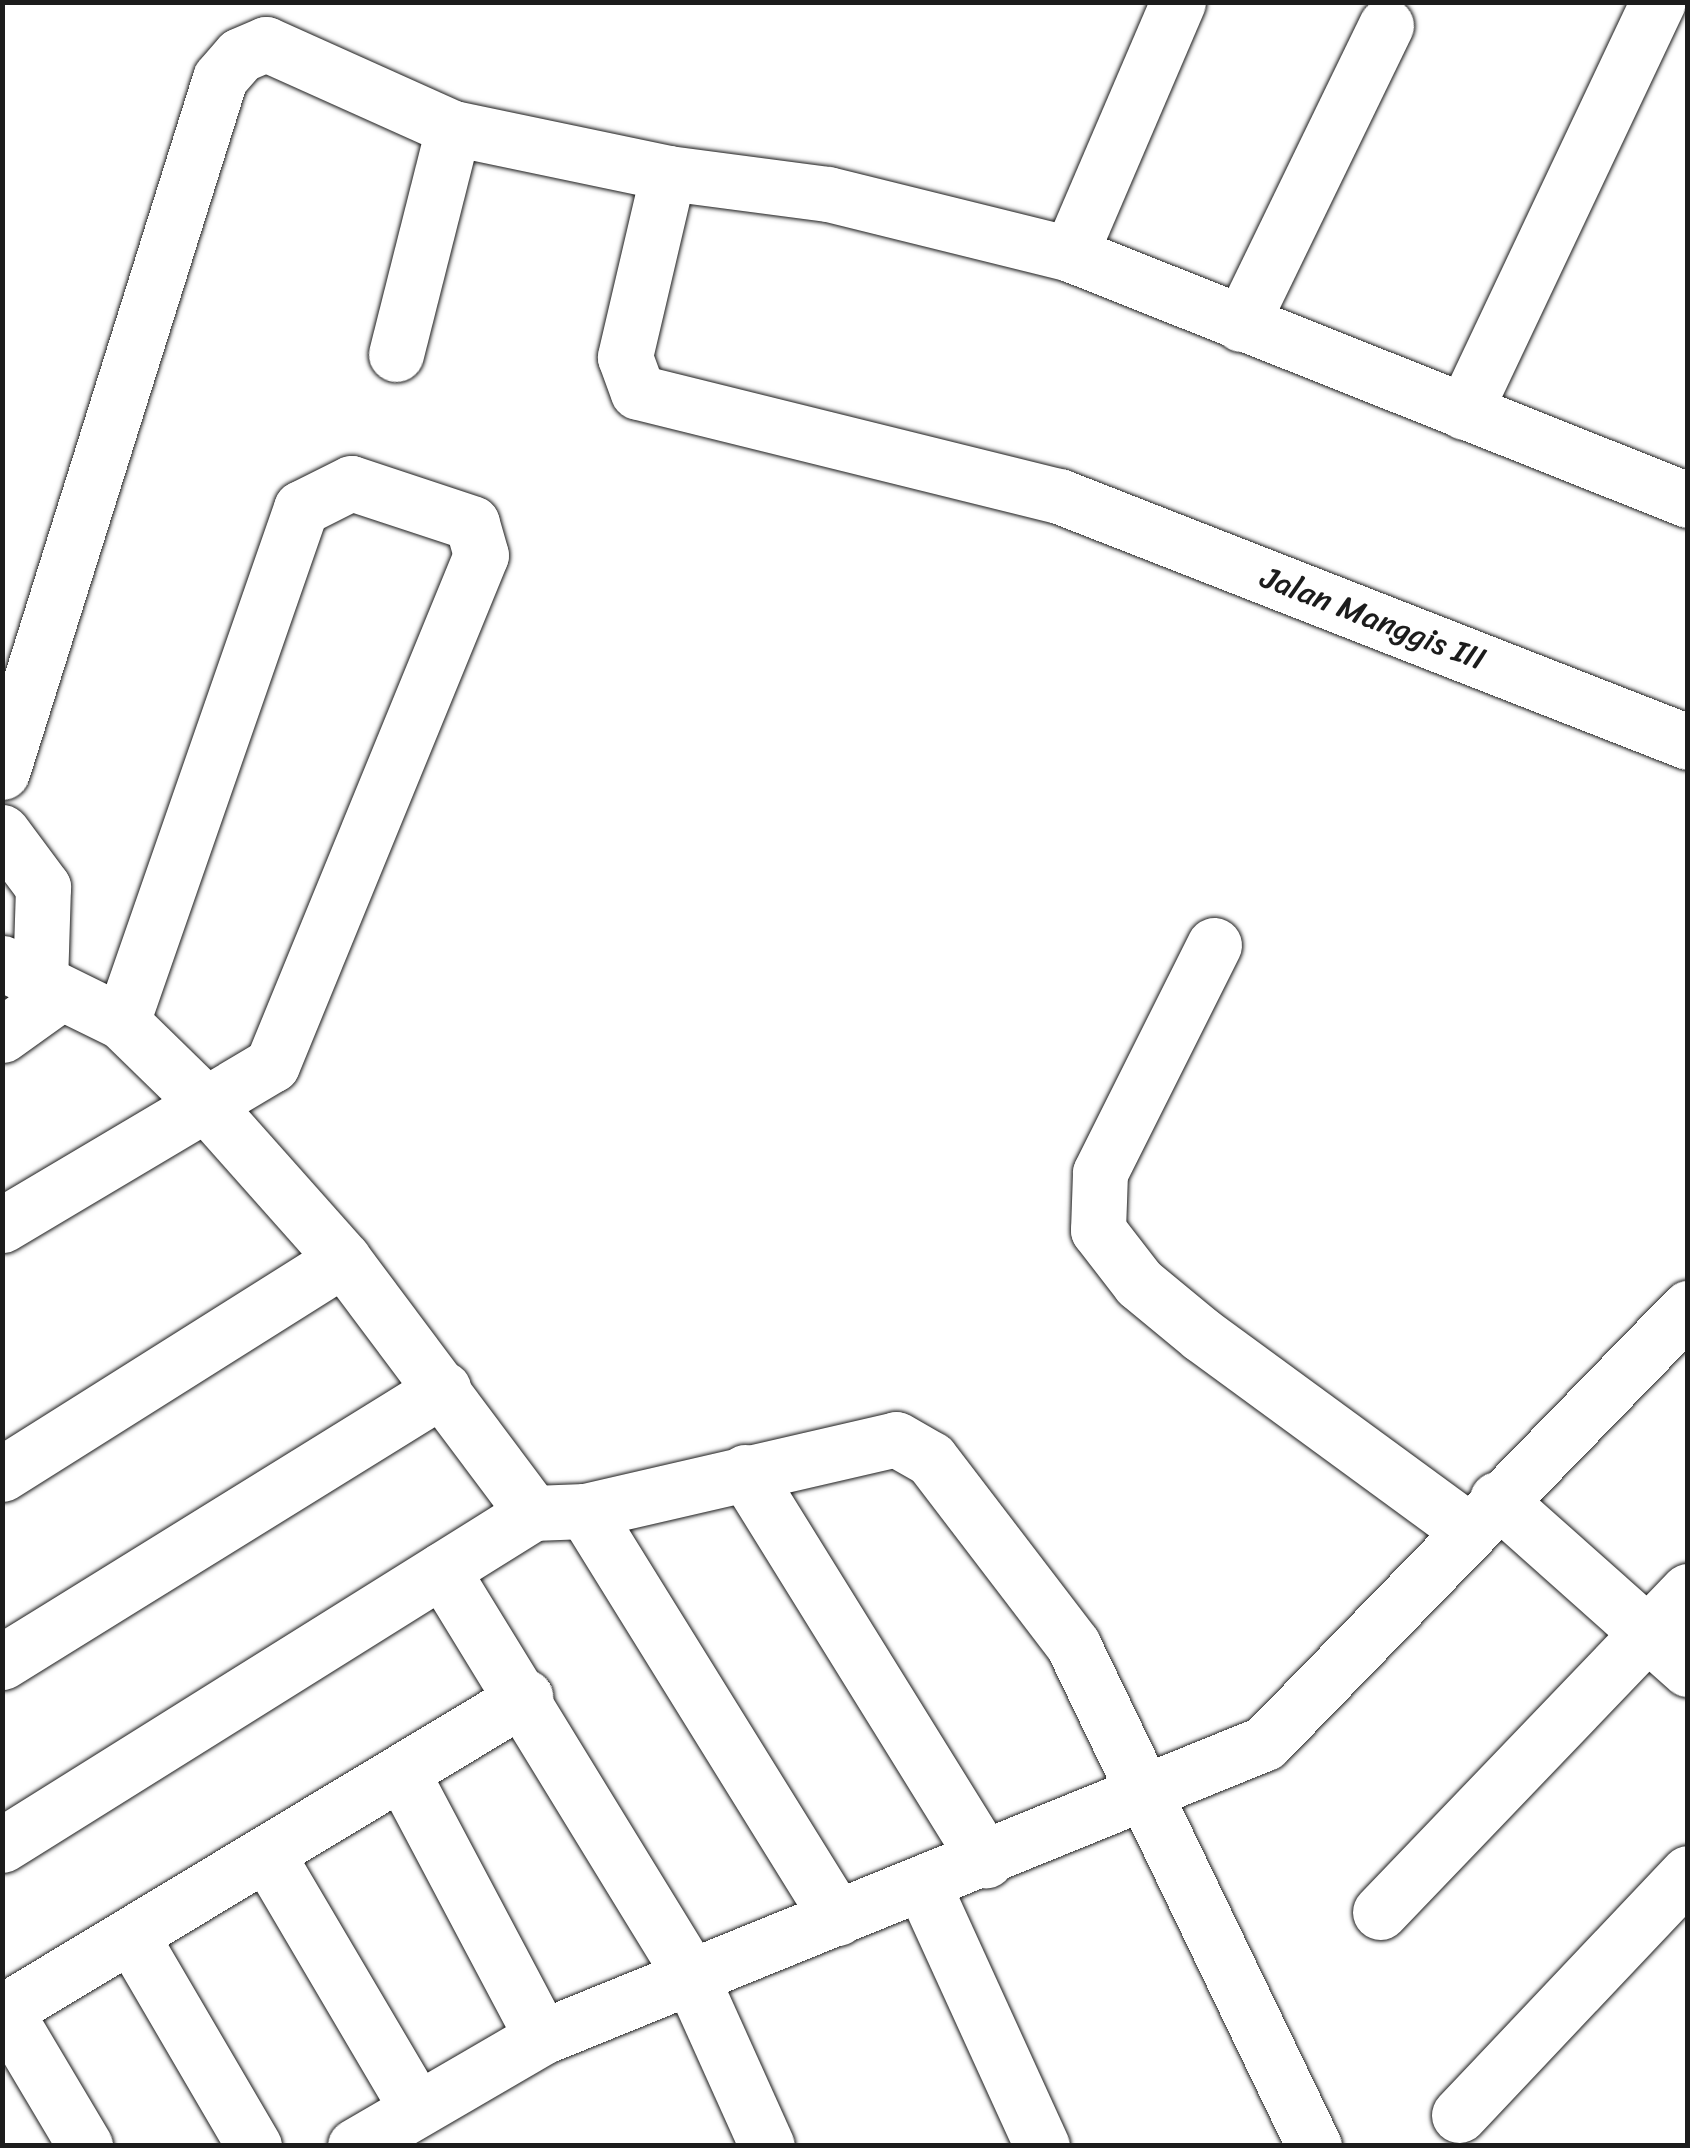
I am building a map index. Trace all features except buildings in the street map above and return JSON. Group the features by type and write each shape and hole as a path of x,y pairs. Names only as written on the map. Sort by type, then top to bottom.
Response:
{"street":[{"path":"1070,254 1178,2"},
{"path":"1464,412 1658,2"},
{"path":"1242,324 1386,26"},
{"path":"2,772 220,78 240,54 266,44 453,128 668,173 766,182 1070,254 1688,500"},
{"path":"396,354 453,128"},
{"name":"Jalan Manggis III","path":"668,173 625,357 638,392 1059,496 1688,742"},
{"path":"2,1225 202,1100 250,1081 286,1038 481,555 472,523 351,483 301,508 122,1022"},
{"path":"2,832 43,887 34,980 2,1034"},
{"path":"1214,945 1100,1173 1098,1230 1139,1283 1202,1335 1482,1514 1645,1632 1688,1669"},
{"path":"34,980 122,1022 202,1100 343,1258 442,1388 559,1512 837,1918"},
{"path":"2,1474 343,1258"},
{"path":"355,2146 416,2107 542,2038 1148,1793 1288,1726 1482,1514 1688,1308"},
{"path":"2,1662 442,1388"},
{"path":"2,1845 442,1570 559,1512 873,1441 915,1444 1074,1645 1148,1793 1302,2141"},
{"path":"744,1472 986,1860"},
{"path":"442,1570 692,1976 767,2146"},
{"path":"1380,1912 1688,1591"},
{"path":"85,2146 4,2012 133,1939 524,1698"},
{"path":"402,1772 542,2038"},
{"path":"268,1856 416,2107"},
{"path":"1460,2115 1688,1873"},
{"path":"923,1886 1042,2146"},
{"path":"133,1939 254,2146"}]}
